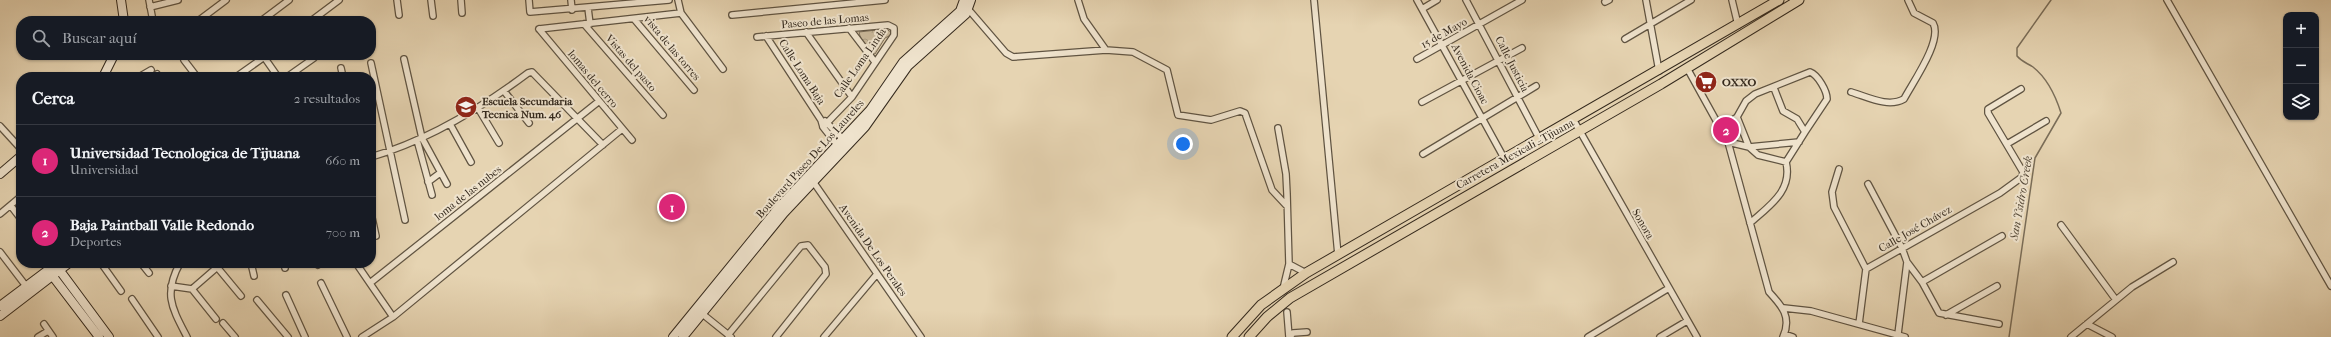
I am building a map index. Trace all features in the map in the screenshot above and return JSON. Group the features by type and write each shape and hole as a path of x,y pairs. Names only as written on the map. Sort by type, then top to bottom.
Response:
{"main road":[{"name":"Carretera Mexicali - Tijuana","path":"1232,337 1261,305 1306,273 1504,158 1659,71 1779,0"},
{"name":"Carretera Mexicali - Tijuana","path":"1248,337 1267,317 1290,298 1580,131 1799,0"}],"street":[{"path":"121,0 123,16"},
{"path":"149,0 152,16"},
{"path":"150,7 178,0"},
{"path":"203,16 218,2 226,0"},
{"path":"268,16 289,0"},
{"path":"318,16 339,0"},
{"path":"398,0 398,15"},
{"path":"431,0 433,16"},
{"path":"461,0 462,13"},
{"path":"529,0 530,12 572,10 669,0"},
{"path":"571,0 572,10"},
{"path":"678,0 681,13 722,69"},
{"path":"732,15 862,1 885,0"},
{"name":"Boulevard Paseo De Los Laureles","path":"843,145 870,110 903,62 960,11 964,0"},
{"path":"971,0 969,10 1006,53 1013,57 1106,50 1133,52 1167,70 1175,110 1182,117 1211,120 1240,111 1245,112 1272,190 1286,205"},
{"path":"1078,0 1084,19 1106,50"},
{"path":"1314,0 1338,254"},
{"name":"Avenida Cioac","path":"1417,0 1504,158"},
{"path":"1422,9 1437,0"},
{"name":"Calle Justicia","path":"1466,0 1539,138"},
{"name":"15 de Mayo","path":"1417,59 1522,0"},
{"path":"1646,0 1659,71"},
{"path":"1625,39 1691,0"},
{"path":"1732,0 1738,25"},
{"path":"1851,92 1890,103 1898,103 1904,99 1926,58 1936,34 1933,23 1914,13 1908,0"},
{"path":"2166,0 2331,286"},
{"path":"588,8 587,24 681,13"},
{"name":"Boulevard Paseo De Los Laureles","path":"673,337 699,312 784,212 810,178 876,114 908,66 969,10"},
{"name":"vista de las torres","path":"634,19 694,90"},
{"name":"lomas del cerro","path":"587,24 539,29 598,102 632,140"},
{"name":"Vistas del pasto","path":"587,24 663,115"},
{"name":"Paseo de las Lomas","path":"757,37 888,25 894,28"},
{"path":"849,28 875,62"},
{"name":"Calle Loma Linda","path":"823,126 852,98 894,35 894,28"},
{"path":"806,32 852,98"},
{"name":"Calle Loma Baja","path":"766,36 821,120 823,126 843,145"},
{"path":"1422,102 1522,48"},
{"path":"404,59 419,139 432,195"},
{"path":"106,72 112,60"},
{"path":"184,60 193,72"},
{"path":"243,72 259,60"},
{"path":"267,60 275,72"},
{"path":"294,72 311,60"},
{"path":"371,63 373,72"},
{"path":"341,68 342,72"},
{"path":"1687,68 1728,142 1769,292 1784,308 1788,323 1784,335 1793,337"},
{"path":"376,155 419,139 450,124 504,91 528,72 532,72 578,118 603,146"},
{"path":"1720,128 1737,117 1746,101 1755,94 1774,88 1806,72 1813,73 1827,93 1827,99 1786,162 1788,176 1781,194 1750,223"},
{"path":"376,86 405,220"},
{"path":"1422,154 1536,86"},
{"path":"1774,88 1783,111 1797,119 1805,132"},
{"path":"2021,89 1988,109 1988,112 2007,144 2046,121"},
{"path":"504,91 528,123"},
{"name":"loma de las nubes","path":"370,283 598,102"},
{"path":"478,108 499,143"},
{"path":"1737,117 1749,147 1758,155 1786,162"},
{"name":"Sonora","path":"1573,119 1697,337"},
{"name":"Calle Loma Baja","path":"821,120 828,121"},
{"path":"828,121 843,145"},
{"path":"450,124 471,162"},
{"path":"0,126 16,144"},
{"path":"1278,128 1286,174 1289,264 1283,289"},
{"path":"362,337 393,317 622,130"},
{"path":"419,139 447,184"},
{"path":"1728,142 1749,147 1799,142"},
{"name":"Calle José Chávez","path":"1866,269 2000,193 2022,177 2023,172 2007,144"},
{"path":"1,171 16,160"},
{"path":"1839,169 1832,192 1834,207 1866,269 1859,324"},
{"path":"428,182 440,173"},
{"name":"Avenida De Los Perales","path":"810,178 921,337"},
{"path":"1868,184 1908,262 1922,282 1939,313 1999,324"},
{"path":"0,214 16,201"},
{"path":"11,206 16,212"},
{"path":"2061,225 2116,300"},
{"path":"1922,282 2002,236"},
{"path":"699,312 730,336 801,246 808,245 825,266 826,274 776,337"},
{"path":"0,252 26,286"},
{"path":"1898,334 1908,262"},
{"path":"2071,337 2152,273 2173,262"},
{"path":"1289,264 1306,273"},
{"path":"0,306 26,286 54,268"},
{"path":"0,316 54,268"},
{"path":"54,268 99,337"},
{"path":"54,268 110,337"},
{"path":"105,268 121,291"},
{"path":"145,268 149,273"},
{"path":"177,268 173,276 171,286 172,307 187,337"},
{"path":"192,289 216,268"},
{"path":"221,268 241,296"},
{"path":"252,268 254,276"},
{"path":"360,268 393,317"},
{"path":"824,337 877,274"},
{"path":"321,283 347,337"},
{"path":"171,286 192,289 216,319"},
{"path":"1946,315 1997,286"},
{"path":"1588,337 1669,288"},
{"path":"286,295 305,337"},
{"path":"132,299 158,337"},
{"path":"257,300 288,337"},
{"path":"1784,308 1812,311 1905,337"},
{"name":"Boulevard Paseo De Los Laureles","path":"683,337 699,312"},
{"path":"1286,312 1289,337"},
{"path":"1660,337 1688,320"},
{"path":"223,323 235,337"},
{"path":"44,324 53,337"},
{"path":"2086,324 2112,337"},
{"path":"38,337 48,331"},
{"path":"1289,337 1293,333 1306,332"}],"green space":[{"path":"886,29 891,32 891,35 885,38 875,54 872,53 865,45 859,32"}],"waterway":[{"name":"San Ysidro Creek","path":"2009,337 2035,158 2061,113 2054,94 2047,82 2038,71 2017,56 2017,48 2051,0"}],"place":[{"name":"OXXO","path":"1706,82"},
{"name":"Escuela Secundaria Tecnica Num. 46","path":"466,107"},
{"name":"Baja Paintball Valle Redondo","path":"1726,130"},
{"name":"Universidad Tecnologica de Tijuana","path":"672,207"}]}
